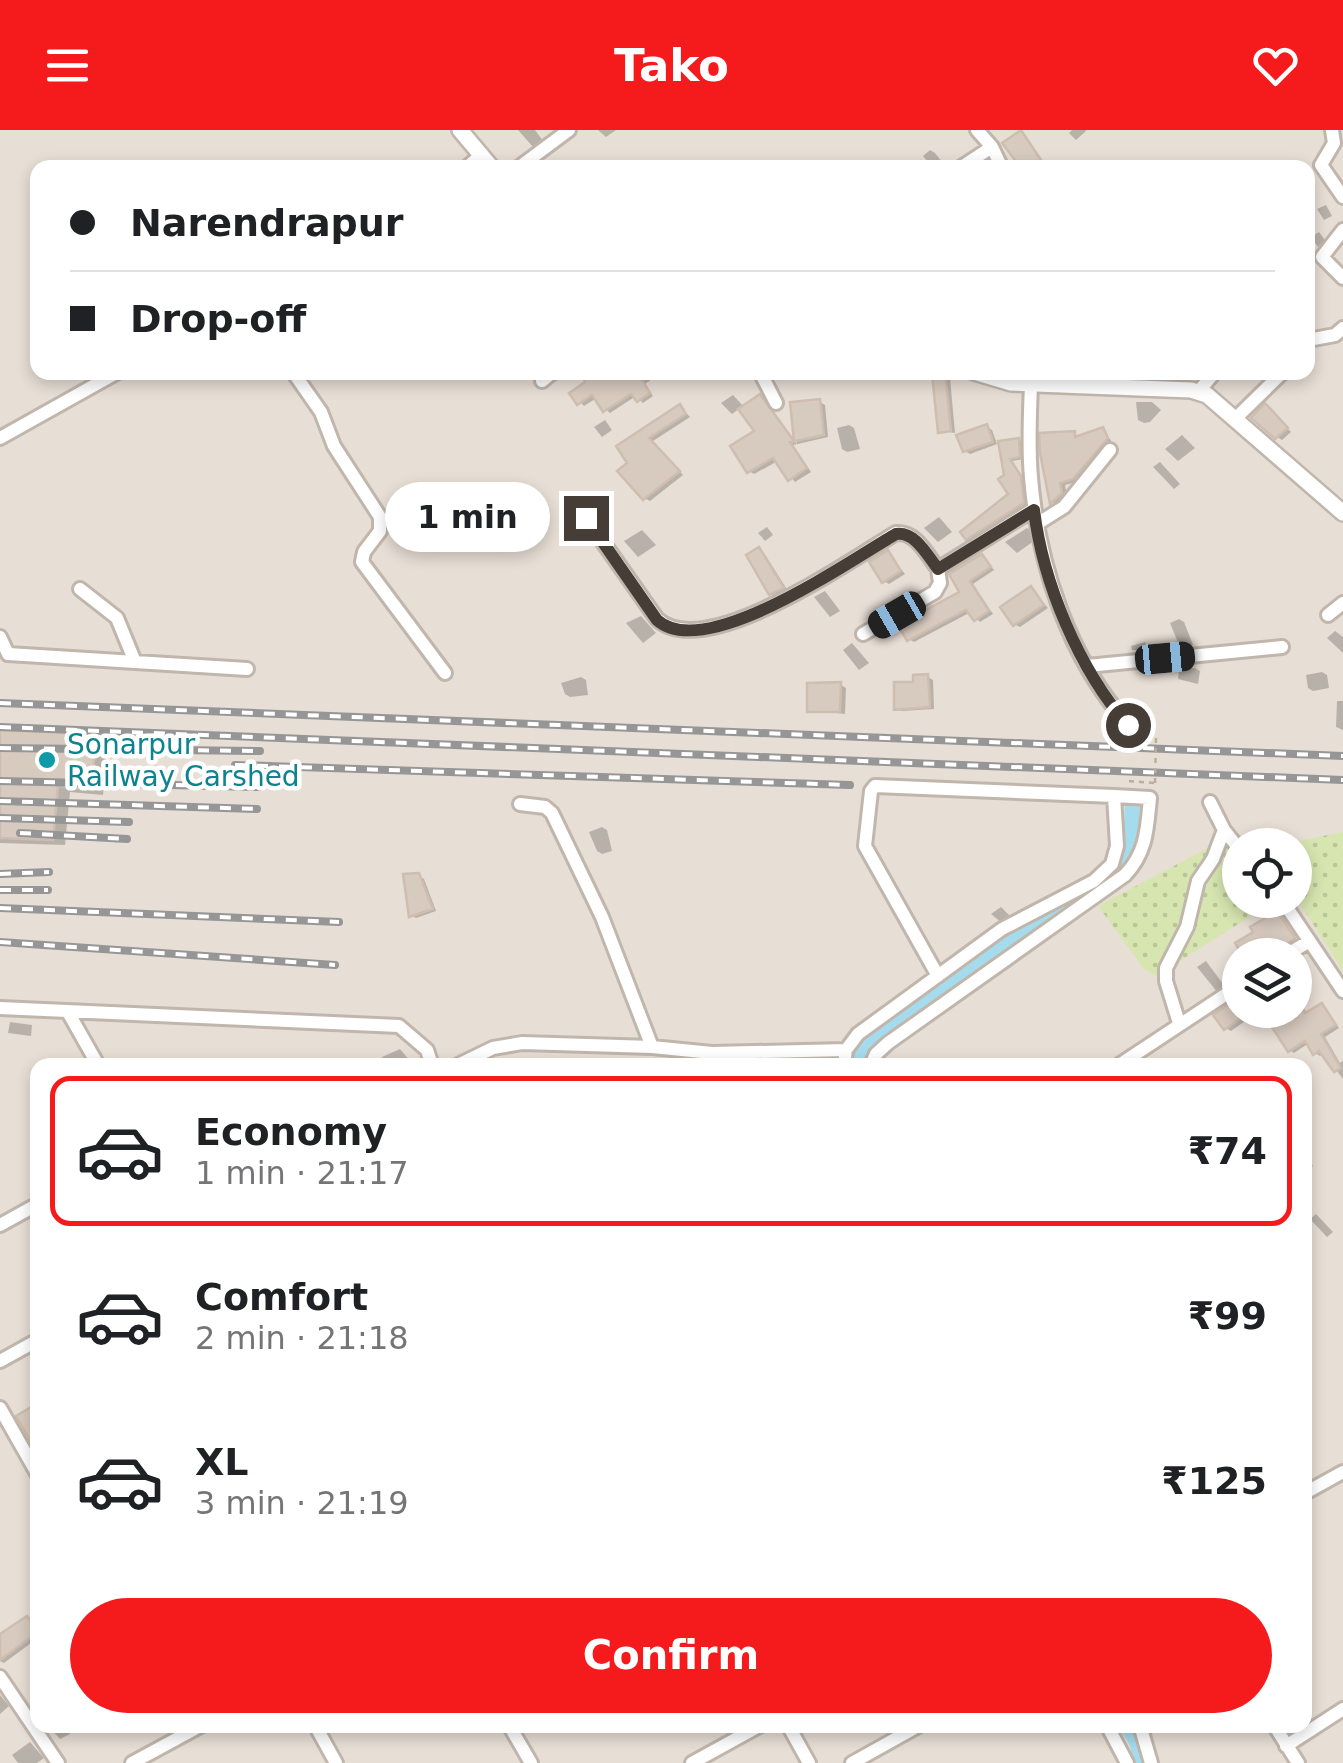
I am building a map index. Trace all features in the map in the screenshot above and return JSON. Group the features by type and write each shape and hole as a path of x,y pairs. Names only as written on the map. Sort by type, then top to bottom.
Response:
{"street":[{"path":"460,130 484,160"},
{"path":"529,160 570,130"},
{"path":"977,130 998,160"},
{"path":"1332,130 1334,143 1321,165 1343,198"},
{"path":"972,160 992,147"},
{"path":"1343,230 1322,257 1343,278"},
{"path":"1315,338 1342,331"},
{"path":"0,438 104,380"},
{"path":"299,380 321,412 334,446 380,516 380,532 362,557 365,568 445,673"},
{"path":"764,380 776,403"},
{"path":"1001,380 1030,384 1058,380"},
{"path":"1075,380 1208,394 1343,513"},
{"path":"1198,392 1208,380"},
{"path":"1236,418 1275,380"},
{"path":"1030,384 1030,473 1036,517 1062,615 1097,687 1130,731"},
{"path":"938,569 1064,506 1110,450"},
{"path":"586,518 657,620 668,629 682,632 738,622 763,611 905,532 938,569 940,583 936,592 863,634"},
{"path":"80,589 117,618 135,662"},
{"path":"1328,615 1343,603"},
{"path":"0,637 8,654 247,670"},
{"path":"1087,666 1282,647"},
{"path":"875,1058 888,1042 1125,875 1139,861 1144,847 1150,798 875,786 871,791 865,846 938,976"},
{"path":"845,1058 858,1034 1002,929 1094,881 1112,864 1117,846 1114,796"},
{"path":"1210,802 1223,828"},
{"path":"520,804 545,807 552,814 602,916 652,1047"},
{"path":"1180,1023 1168,993 1166,968 1187,927 1198,881 1213,859 1222,835"},
{"path":"1312,948 1343,991"},
{"path":"1139,1058 1180,1023 1222,996"},
{"path":"0,1008 398,1026 427,1050 430,1058"},
{"path":"68,1012 94,1058"},
{"path":"472,1058 493,1048 522,1043 712,1053 846,1050"},
{"path":"706,1058 712,1053"},
{"path":"0,1225 30,1208"},
{"path":"0,1360 30,1344"},
{"path":"0,1408 30,1461"},
{"path":"1312,1489 1343,1472"},
{"path":"0,1677 30,1721"},
{"path":"1312,1729 1343,1709"},
{"path":"38,1733 58,1763"},
{"path":"132,1763 187,1733"},
{"path":"319,1733 336,1763"},
{"path":"514,1733 531,1763"},
{"path":"692,1763 746,1733"},
{"path":"793,1733 810,1763"},
{"path":"852,1763 906,1733"},
{"path":"1111,1733 1127,1763"},
{"path":"1142,1733 1151,1763"},
{"path":"1279,1733 1298,1763"},
{"path":"1286,1746 1306,1733"}],"path":[{"path":"1129,781 1155,782 1156,738 1130,731"}],"shaded area":[{"path":"0,130 1343,130 1343,1763 0,1763"}],"green space":[{"path":"1343,832 1343,971 1309,918 1312,838"},
{"path":"1221,841 1222,918 1248,918 1156,976 1144,969 1098,906"}],"building":[{"path":"1021,130 1041,160 1015,160 1002,143"},
{"path":"642,380 650,393 637,402 631,394 603,412 592,395 577,405 569,393 585,382"},
{"path":"933,380 946,380 951,431 938,433"},
{"path":"760,394 794,441 790,402 820,399 824,435 790,442 807,468 788,481 773,458 747,473 730,446 754,431 738,409"},
{"path":"1265,403 1288,428 1275,439 1251,418"},
{"path":"680,404 686,414 649,438 680,471 643,500 617,471 627,463 616,446"},
{"path":"987,424 993,442 963,452 956,435"},
{"path":"1103,427 1108,438 1073,479 1060,483 1062,493 1050,504 1039,433 1075,431 1075,437"},
{"path":"1019,438 1020,457 1010,459 1021,476 1024,503 966,540 960,532 1008,494 998,479 1004,475 998,441"},
{"path":"759,547 784,588 769,595 746,555"},
{"path":"888,550 901,571 882,583 869,562"},
{"path":"982,554 991,567 970,581 989,611 974,621 966,610 907,641 898,625 959,592 949,574"},
{"path":"1031,586 1044,605 1013,626 1000,607"},
{"path":"928,674 930,707 894,710 894,682 913,682 913,675"},
{"path":"841,682 840,712 807,712 807,683"},
{"name":"Sonarpur Railway Carshed","path":"0,730 96,734 92,790 58,786 53,840 0,838"},
{"path":"419,873 433,909 409,917 403,874"},
{"path":"1265,918 1282,918 1295,938 1243,938 1253,932 1250,927"},
{"path":"1322,1003 1336,1025 1321,1034 1341,1068 1334,1072 1319,1051 1313,1055 1305,1041 1288,1052 1273,1028 1312,1028 1312,1009"},
{"path":"1222,1009 1222,1027 1213,1015"},
{"path":"30,1408 30,1440 16,1416"},
{"path":"27,1616 30,1620 30,1638 0,1660 0,1634"}],"waterway":[{"path":"858,1058 876,1040 1003,946 1114,874 1130,847 1133,797"},
{"path":"1131,1733 1141,1763"}],"railway":[{"path":"0,703 1343,756"},
{"path":"0,727 1343,780"},
{"path":"0,748 260,751"},
{"path":"235,765 850,785"},
{"path":"0,781 259,787"},
{"path":"0,801 257,809"},
{"path":"0,818 129,822"},
{"path":"20,833 127,839"},
{"path":"0,874 49,872"},
{"path":"0,890 48,890"},
{"path":"0,908 339,922"},
{"path":"0,942 335,965"}],"place":[{"name":"Sonarpur Railway Carshed","path":"47,760"}],"route":[{"path":"586,518 657,620 668,629 682,632 738,622 763,611 896,534 905,532 912,536 938,569 1034,510 1062,615 1097,687 1128,725"}]}
